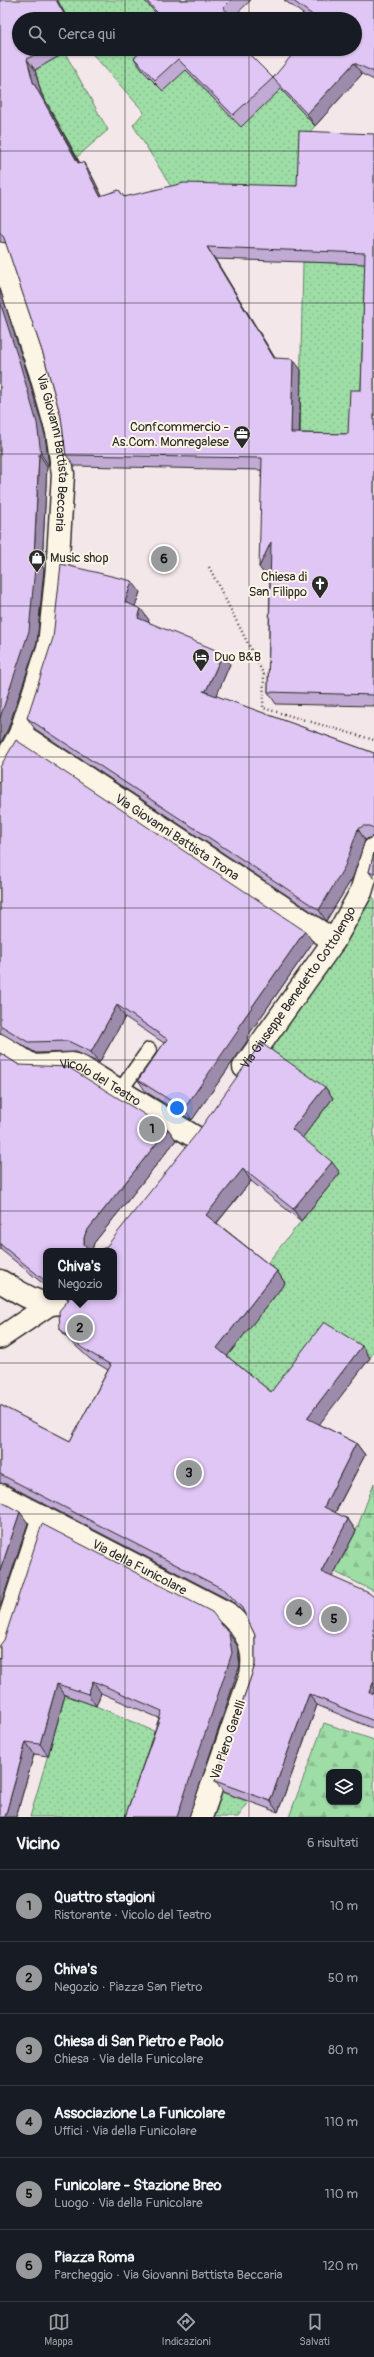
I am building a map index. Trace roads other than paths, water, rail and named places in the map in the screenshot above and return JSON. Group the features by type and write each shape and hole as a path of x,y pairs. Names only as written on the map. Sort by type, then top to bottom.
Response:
{"street":[{"name":"Via Giovanni Battista Beccaria","path":"0,253 40,372 57,432 63,469 58,557 49,645 20,734 0,770"},
{"name":"Via Giovanni Battista Trona","path":"20,734 334,941"},
{"name":"Via Giuseppe Benedetto Cottolengo","path":"234,1081 334,941 361,892 374,850"},
{"name":"Vicolo del Teatro","path":"0,1045 34,1066 76,1064 120,1091 189,1145 208,1118"},
{"path":"0,1281 43,1294"},
{"path":"0,1338 61,1300"},
{"name":"Via della Funicolare","path":"0,1495 227,1613 241,1625 248,1638 253,1663"},
{"path":"0,1647 43,1517"},
{"name":"Via Piero Garelli","path":"201,1817 251,1675 253,1663"}],"lane":[{"path":"120,1091 150,1050"}],"place":[{"name":"Confcommercio - As.Com. Monregalese","path":"242,449"},
{"name":"Piazza Roma","path":"164,559"},
{"name":"Music shop","path":"37,573"},
{"name":"Chiesa di San Filippo","path":"320,599"},
{"name":"Duo B&B","path":"201,672"},
{"name":"Quattro stagioni","path":"152,1129"},
{"name":"Chiva's","path":"80,1328"},
{"name":"Chiesa di San Pietro e Paolo","path":"189,1473"},
{"name":"Associazione La Funicolare","path":"299,1612"},
{"name":"Funicolare - Stazione Breo","path":"334,1619"}]}
